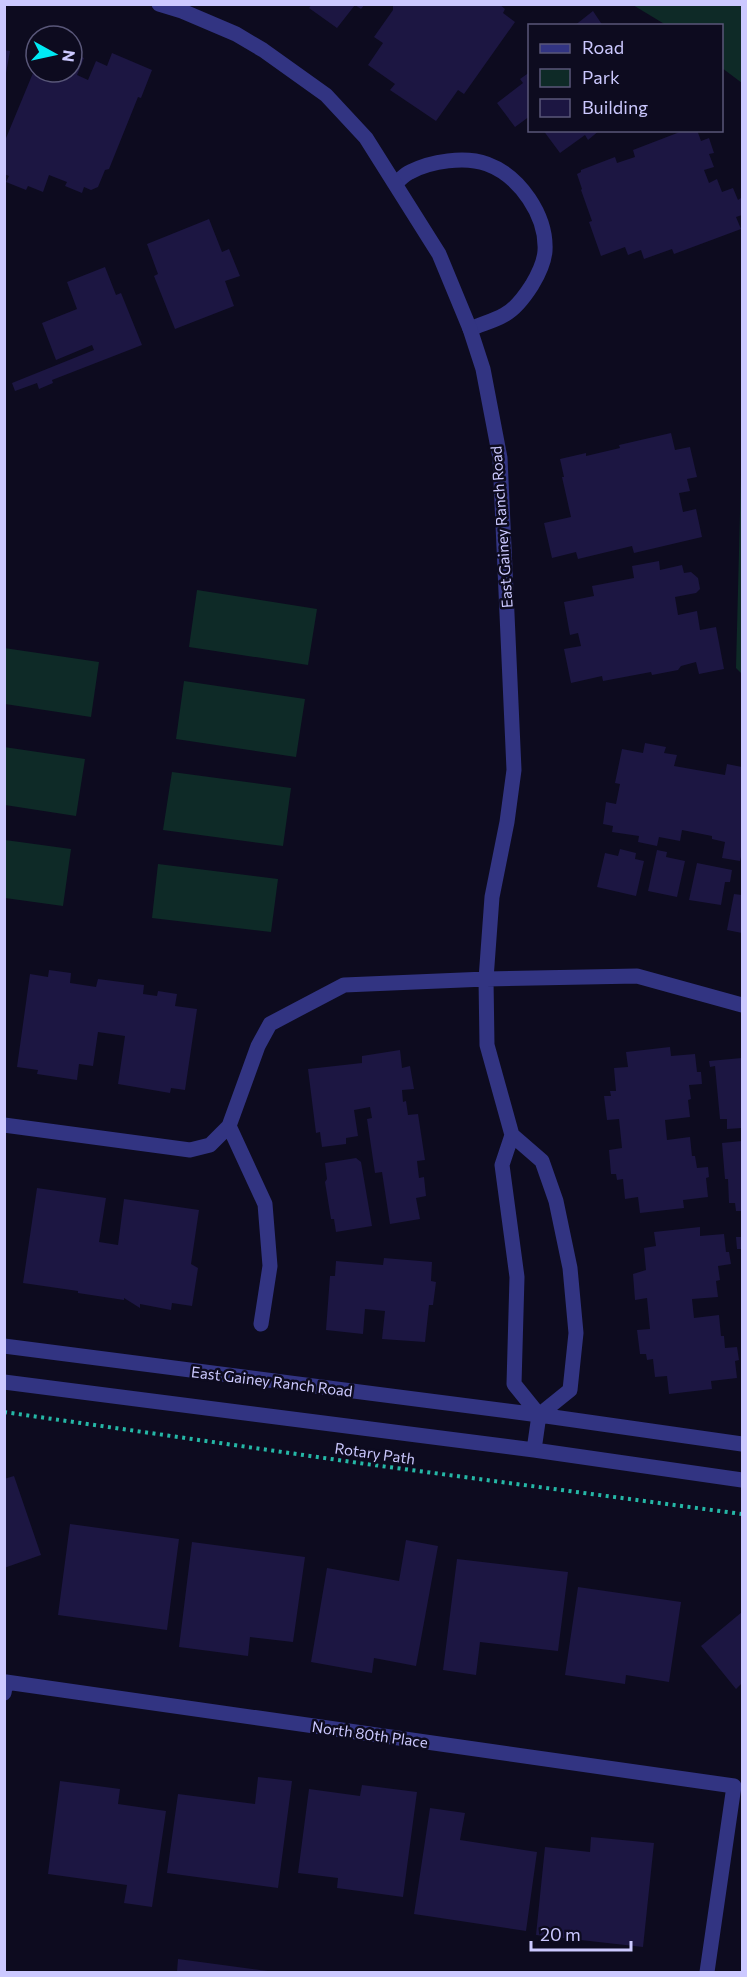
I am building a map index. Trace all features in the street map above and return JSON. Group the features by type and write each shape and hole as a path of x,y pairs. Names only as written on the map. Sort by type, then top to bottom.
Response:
{"street":[{"name":"East Gainey Ranch Road","path":"159,4 183,10 236,34 263,50 326,95 366,138 439,254 470,328 483,369 500,458 514,770 507,822 492,897 486,979 487,1045 512,1135"},
{"path":"396,183 410,172 433,164 472,161 488,164 512,180 523,191 542,222 545,252 540,273 526,294 503,316 470,328"},
{"path":"4,1125 190,1150 210,1145 229,1126 258,1046 270,1024 344,985 638,976 742,1005"},
{"path":"229,1126 265,1204 270,1266 261,1324"},
{"path":"534,1450 539,1415 570,1390 576,1333 570,1268 556,1201 542,1161 512,1135 502,1166 517,1277 514,1384 539,1415"},
{"name":"East Gainey Ranch Road","path":"4,1346 539,1415 742,1444"},
{"path":"4,1382 534,1450 742,1480"},
{"name":"North 80th Place","path":"5,1688 734,1786 707,1972"}],"path":[{"name":"Rotary Path","path":"4,1412 378,1466 742,1514"}],"green space":[{"path":"633,5 742,5 742,83 723,69 723,24 664,24"},
{"path":"742,435 742,674 736,668"},
{"path":"197,590 317,609 308,665 189,647"},
{"path":"4,648 99,662 91,717 5,704"},
{"path":"184,681 305,699 296,757 176,739"},
{"path":"4,747 85,759 76,816 5,805"},
{"path":"172,772 291,788 283,846 163,830"},
{"path":"5,840 71,849 63,906 5,898"},
{"path":"158,864 278,879 271,932 152,918"}],"building":[{"path":"312,4 365,4 361,9 355,5 337,28 309,8"},
{"path":"393,4 499,4 505,9 503,13 515,22 464,94 458,90 436,121 390,90 395,84 368,65 383,43 374,37 393,10"},
{"path":"593,11 602,24 577,24"},
{"path":"4,50 10,51 6,73 4,73"},
{"path":"112,53 152,70 141,98 138,97 109,169 105,170 98,187 91,190 84,187 82,193 65,186 67,182 49,175 43,192 28,186 26,190 6,182 9,176 4,174 6,151 4,143 28,84 84,84 84,78 88,80 96,61 107,66"},
{"path":"528,73 528,117 515,127 497,103 523,83 520,79"},
{"path":"544,132 598,132 588,140 585,135 560,153"},
{"path":"680,132 698,132 701,141 709,138 714,153 709,154 714,167 704,170 709,183 717,179 722,192 733,188 738,200 741,198 742,215 736,217 741,229 674,254 672,249 644,259 641,250 628,255 625,247 601,256 589,222 592,221 577,174 581,170 615,157 617,163 635,157 633,150"},
{"path":"209,219 222,252 229,249 240,276 225,281 234,306 175,329 154,276 158,274 147,244"},
{"path":"105,267 116,295 121,293 142,345 52,380 53,383 39,389 37,383 15,391 12,383 94,350 92,345 56,360 42,323 77,309 67,282"},
{"path":"671,433 675,450 690,447 697,477 687,479 690,491 679,493 683,512 696,509 702,537 634,553 632,546 578,559 576,552 552,558 544,523 571,517 560,459 586,453 586,456 620,448 619,445"},
{"path":"659,561 660,570 682,565 684,573 691,572 698,578 700,589 696,593 675,597 678,615 697,611 700,630 716,627 724,669 699,674 696,662 681,666 678,670 652,675 651,672 603,681 602,676 571,683 564,649 581,646 578,633 570,635 564,602 594,596 592,586 634,578 632,566"},
{"path":"645,743 666,747 664,753 677,755 674,766 725,775 727,764 742,767 742,853 740,861 722,858 725,842 712,839 712,836 682,830 680,841 659,837 657,846 638,842 639,836 612,832 613,826 603,824 606,802 616,804 620,784 615,783 622,749 643,753"},
{"path":"620,849 636,853 635,859 644,861 636,896 597,887 605,853 618,856"},
{"path":"657,850 667,852 666,857 685,861 677,897 648,891"},
{"path":"697,863 732,870 730,882 725,882 721,905 689,900"},
{"path":"734,894 742,895 742,933 727,930"},
{"path":"49,970 71,973 70,983 96,987 98,979 144,985 143,994 157,996 158,991 177,994 175,1006 197,1009 185,1090 171,1088 170,1093 118,1084 125,1036 98,1032 93,1066 79,1064 77,1080 37,1074 38,1070 17,1067 30,974 48,977"},
{"path":"670,1047 671,1056 695,1054 697,1072 701,1072 702,1084 689,1085 690,1117 665,1120 667,1140 690,1137 692,1156 695,1156 697,1168 708,1167 709,1177 706,1178 708,1197 683,1200 684,1208 640,1213 638,1197 625,1199 623,1179 617,1180 616,1174 611,1174 609,1150 622,1148 619,1119 607,1120 604,1096 611,1096 610,1091 616,1091 614,1068 628,1067 626,1052"},
{"path":"400,1050 402,1068 410,1066 414,1089 402,1090 403,1102 406,1101 408,1115 418,1114 425,1160 417,1161 419,1178 424,1177 426,1196 416,1198 420,1219 390,1224 382,1172 375,1173 367,1119 372,1118 370,1107 354,1110 358,1136 346,1138 346,1144 322,1147 320,1132 316,1133 308,1069 362,1063 362,1056"},
{"path":"742,1058 742,1128 727,1129 727,1119 720,1119 715,1066 710,1067 709,1061"},
{"path":"742,1141 742,1211 736,1211 735,1203 729,1203 722,1143"},
{"path":"356,1158 361,1162 372,1226 336,1232 334,1219 331,1219 325,1182 327,1179 325,1163"},
{"path":"37,1188 106,1198 99,1242 118,1245 124,1199 199,1210 191,1264 198,1268 192,1306 172,1303 171,1310 140,1304 140,1308 124,1298 124,1300 23,1283"},
{"path":"700,1227 700,1236 724,1234 726,1252 729,1252 731,1264 718,1266 720,1280 716,1281 718,1297 692,1299 694,1318 719,1315 725,1348 737,1347 739,1360 735,1361 737,1378 711,1381 712,1389 669,1394 667,1376 655,1377 653,1359 647,1360 646,1354 640,1354 637,1330 650,1329 647,1298 635,1300 633,1274 646,1270 644,1248 656,1246 654,1232"},
{"path":"736,1237 742,1237 742,1249 737,1249"},
{"path":"384,1258 432,1262 431,1281 436,1282 433,1305 429,1305 425,1342 382,1339 385,1311 365,1309 363,1334 326,1330 330,1276 335,1276 336,1261 383,1265"},
{"path":"14,1476 41,1555 4,1568 4,1479"},
{"path":"70,1524 179,1539 167,1630 58,1615"},
{"path":"406,1540 438,1546 416,1666 374,1658 372,1673 311,1662 327,1568 399,1581"},
{"path":"192,1542 305,1557 293,1642 250,1637 248,1656 179,1647"},
{"path":"457,1559 568,1572 558,1651 480,1642 476,1675 443,1670"},
{"path":"578,1587 681,1602 669,1682 626,1675 625,1684 565,1675"},
{"path":"742,1612 742,1683 736,1689 701,1646"},
{"path":"258,1777 292,1781 278,1888 167,1873 178,1794 255,1804"},
{"path":"60,1781 120,1789 118,1804 166,1811 152,1907 124,1903 127,1885 48,1874"},
{"path":"362,1785 417,1792 403,1897 337,1888 338,1878 298,1873 309,1789 360,1796"},
{"path":"430,1808 465,1813 460,1840 537,1852 526,1931 414,1914"},
{"path":"591,1837 654,1843 643,1947 536,1935 545,1847 590,1852"},
{"path":"178,1959 268,1971 268,1972 177,1972"}]}
